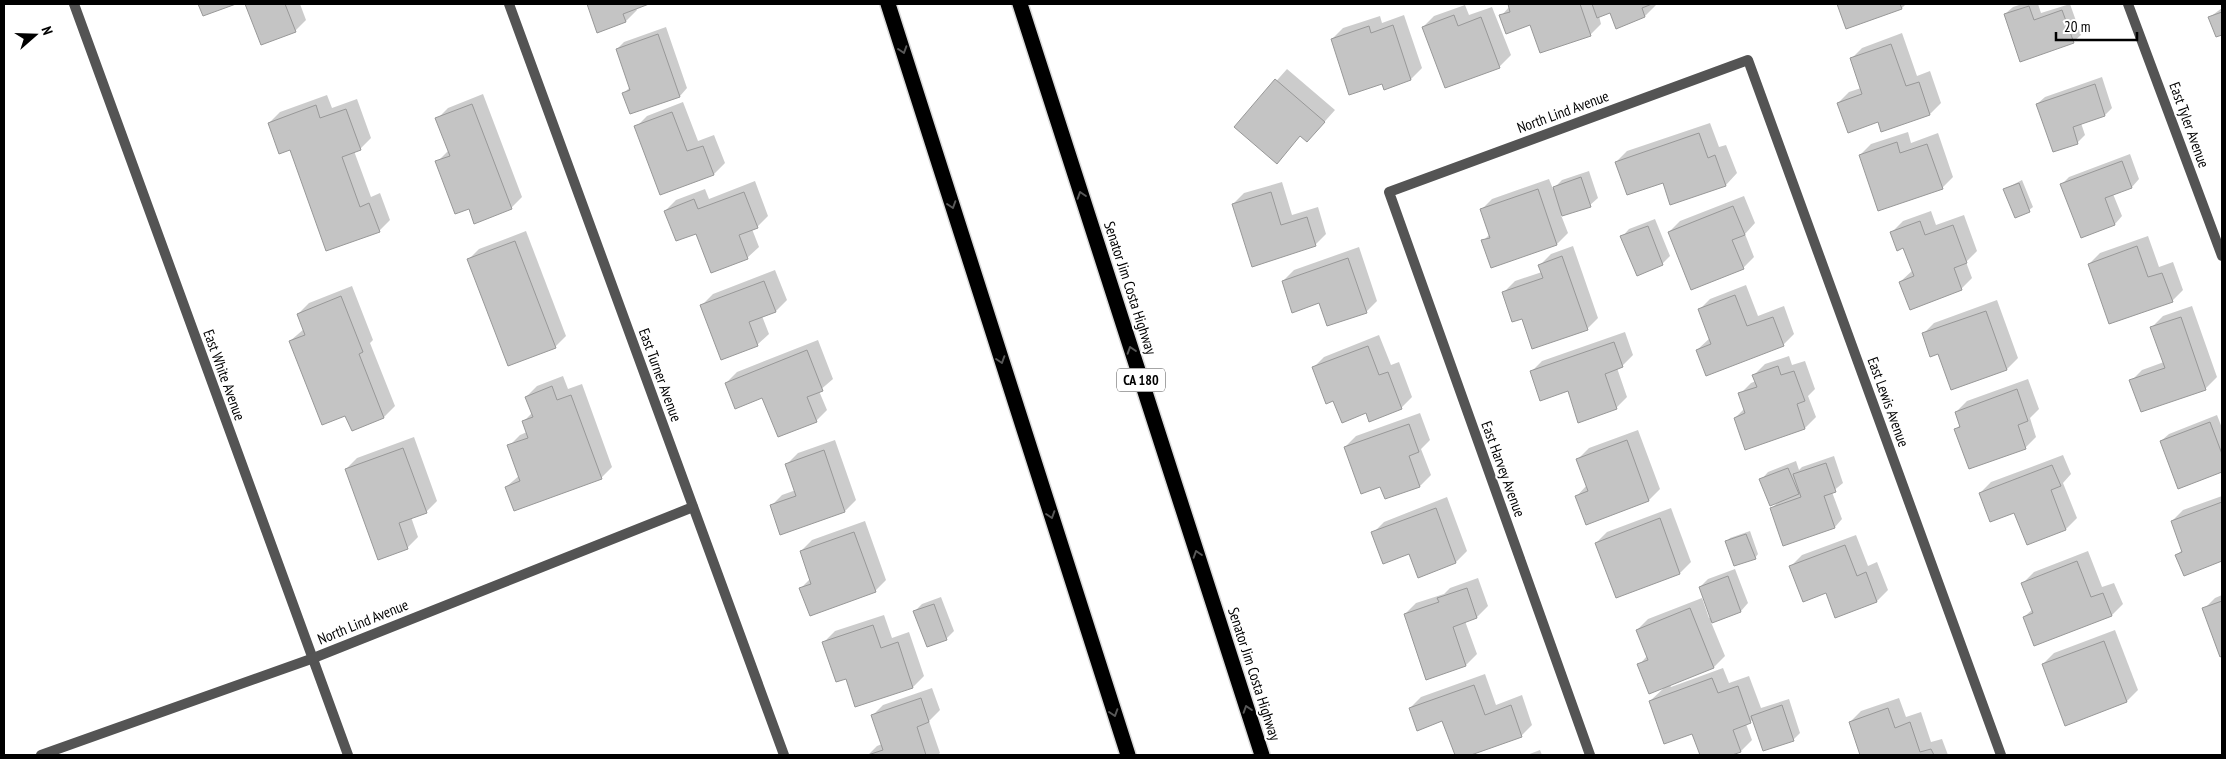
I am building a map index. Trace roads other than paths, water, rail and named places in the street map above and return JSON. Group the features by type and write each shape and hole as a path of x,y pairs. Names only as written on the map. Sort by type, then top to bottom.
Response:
{"highway":[{"path":"888,4 1128,755"},
{"name":"Senator Jim Costa Highway","path":"1020,4 1262,755"}],"street":[{"name":"East White Avenue","path":"74,4 311,659 348,755"},
{"name":"East Turner Avenue","path":"509,4 784,755"},
{"name":"East Tyler Avenue","path":"2128,4 2222,256"},
{"name":"North Lind Avenue","path":"1389,192 1748,60"},
{"name":"East Lewis Avenue","path":"1748,60 2001,755"},
{"name":"East Harvey Avenue","path":"1389,192 1590,755"},
{"name":"North Lind Avenue","path":"41,755 311,659 692,507"}]}
